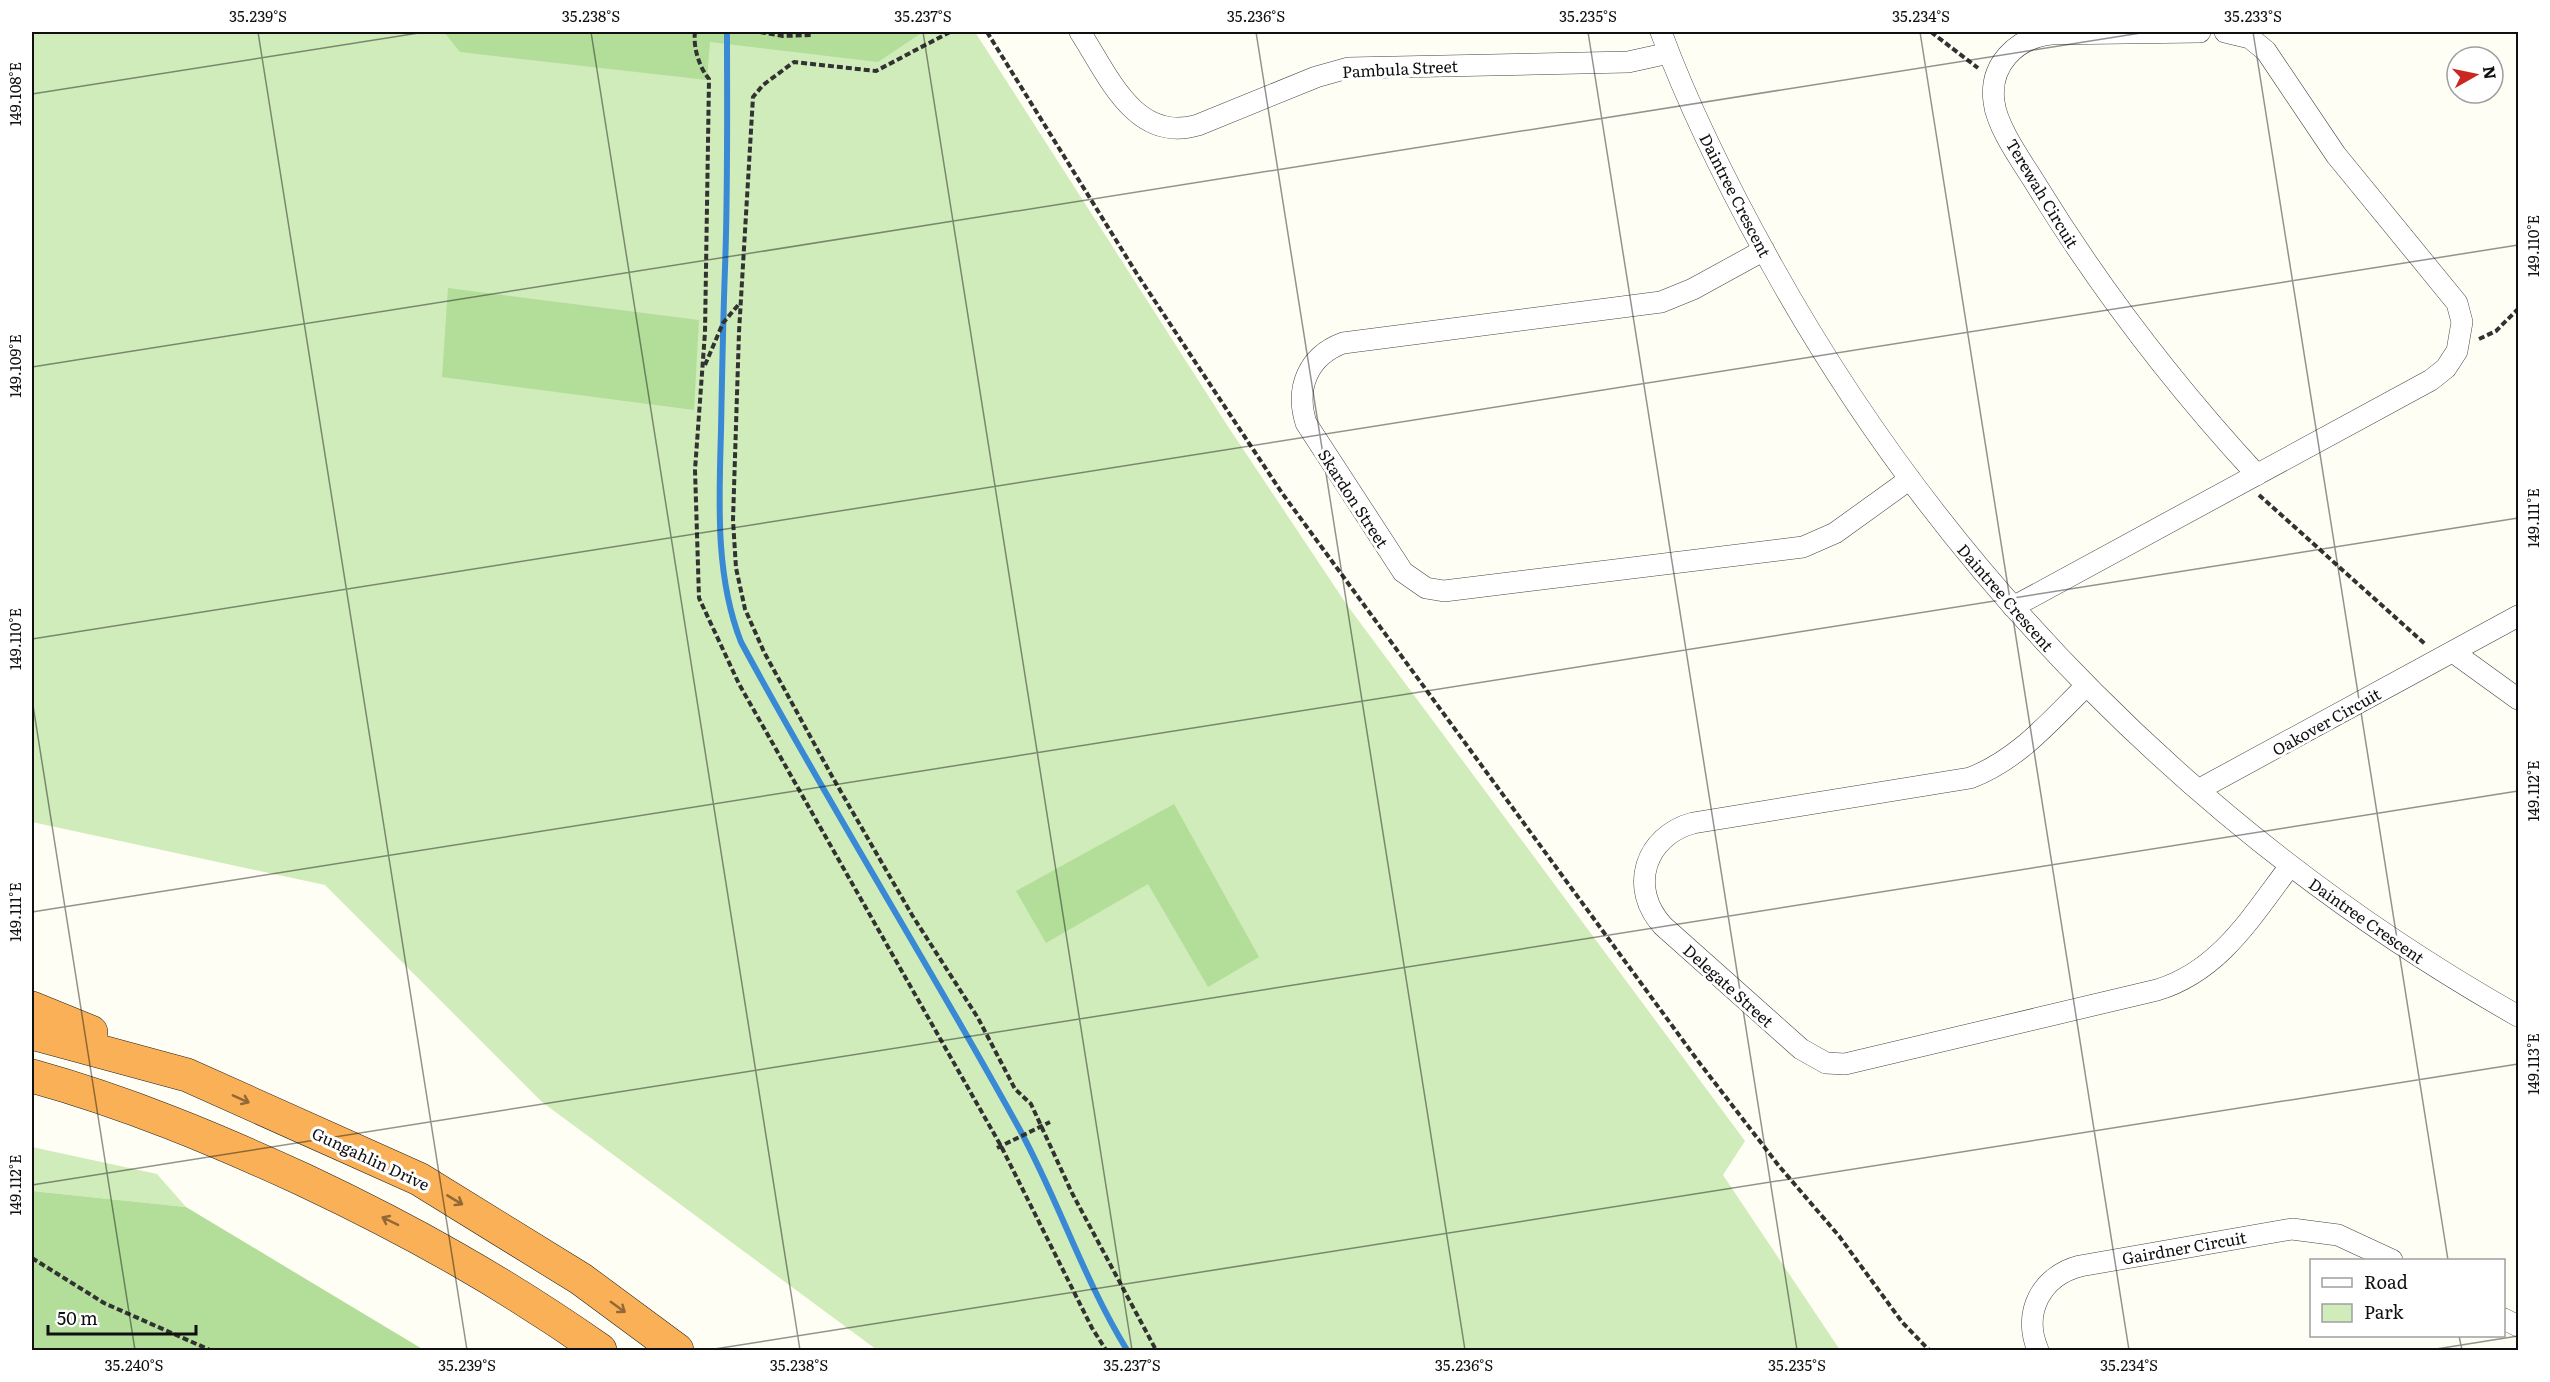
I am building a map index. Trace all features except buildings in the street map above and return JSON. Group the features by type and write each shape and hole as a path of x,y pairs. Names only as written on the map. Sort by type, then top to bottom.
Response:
{"highway":[{"path":"32,1008 188,1075"},
{"name":"Gungahlin Drive","path":"32,1033 188,1075 419,1179 580,1279 677,1350"},
{"path":"32,1076 162,1118 238,1149 396,1223 476,1269 600,1350"},
{"path":"32,1098 105,1118 313,1185"}],"street":[{"name":"Pambula Street","path":"1080,32 1132,110 1158,127 1178,129 1198,125 1316,77 1348,68 1628,62 1669,53"},
{"name":"Daintree Crescent","path":"1662,32 1669,53 1716,157 1764,250 1818,345 1910,479 2013,607 2086,686 2198,790 2290,866 2400,944 2518,1016"},
{"path":"1994,81 2001,64 2014,48 2041,35 2200,32"},
{"path":"2013,607 2440,374 2452,360 2460,342 2462,322 2452,295 2407,244 2336,155 2266,51 2250,38 2225,32"},
{"name":"Terewah Circuit","path":"1994,81 1994,103 2000,122 2075,246 2174,381 2257,475"},
{"name":"Skardon Street","path":"1764,250 1693,289 1661,302 1343,343 1318,358 1307,374 1301,393 1306,423 1403,572 1426,588 1444,591 1803,546 1835,533 1910,479"},
{"name":"Oakover Circuit","path":"2198,790 2518,616"},
{"path":"2453,652 2518,699"},
{"name":"Delegate Street","path":"2086,686 2014,755 1993,769 1970,778 1694,823 1674,830 1658,842 1647,860 1644,890 1651,909 1663,926 1801,1049 1826,1063 1845,1064 2157,990 2186,979 2223,952 2290,866"},
{"name":"Gairdner Circuit","path":"2038,1350 2031,1322 2040,1293 2062,1272 2080,1266 2292,1229 2338,1235 2390,1259"}],"path":[{"path":"695,32 696,51 704,73 709,79 704,368 695,470 699,598 739,684 999,1147 1092,1328 1106,1350"},
{"path":"760,32 783,36 811,35 813,32"},
{"path":"950,32 876,70 794,62 763,85 753,97 741,302 733,520 736,568 745,609 764,652 912,915 978,1018 1016,1089 1030,1104 1072,1193 1156,1350"},
{"path":"987,32 1137,274 1282,494 1698,1061 1779,1166 1839,1236 1902,1322 1929,1350"},
{"path":"1931,32 1994,81"},
{"path":"704,368 723,322 741,302"},
{"path":"2460,342 2472,341 2496,331 2518,309"},
{"path":"2257,475 2252,489 2433,651 2453,652"},
{"path":"999,1147 1050,1122"},
{"path":"32,1258 104,1303 210,1350"}],"green space":[{"path":"32,32 975,32 1227,425 1347,605 1745,1141 1723,1175 1840,1350 877,1350 542,1102 325,885 32,822"},
{"path":"444,32 923,32 878,62 710,42 707,80 460,52"},
{"path":"448,288 699,320 694,410 442,377"},
{"path":"1174,804 1259,957 1208,987 1148,884 1046,943 1016,891"},
{"path":"32,1147 157,1174 186,1207 32,1191"},
{"path":"32,1191 186,1207 424,1350 32,1350"}],"waterway":[{"path":"727,32 727,209 720,538 733,617 741,642 775,704 1020,1130 1098,1296 1127,1350"}]}
